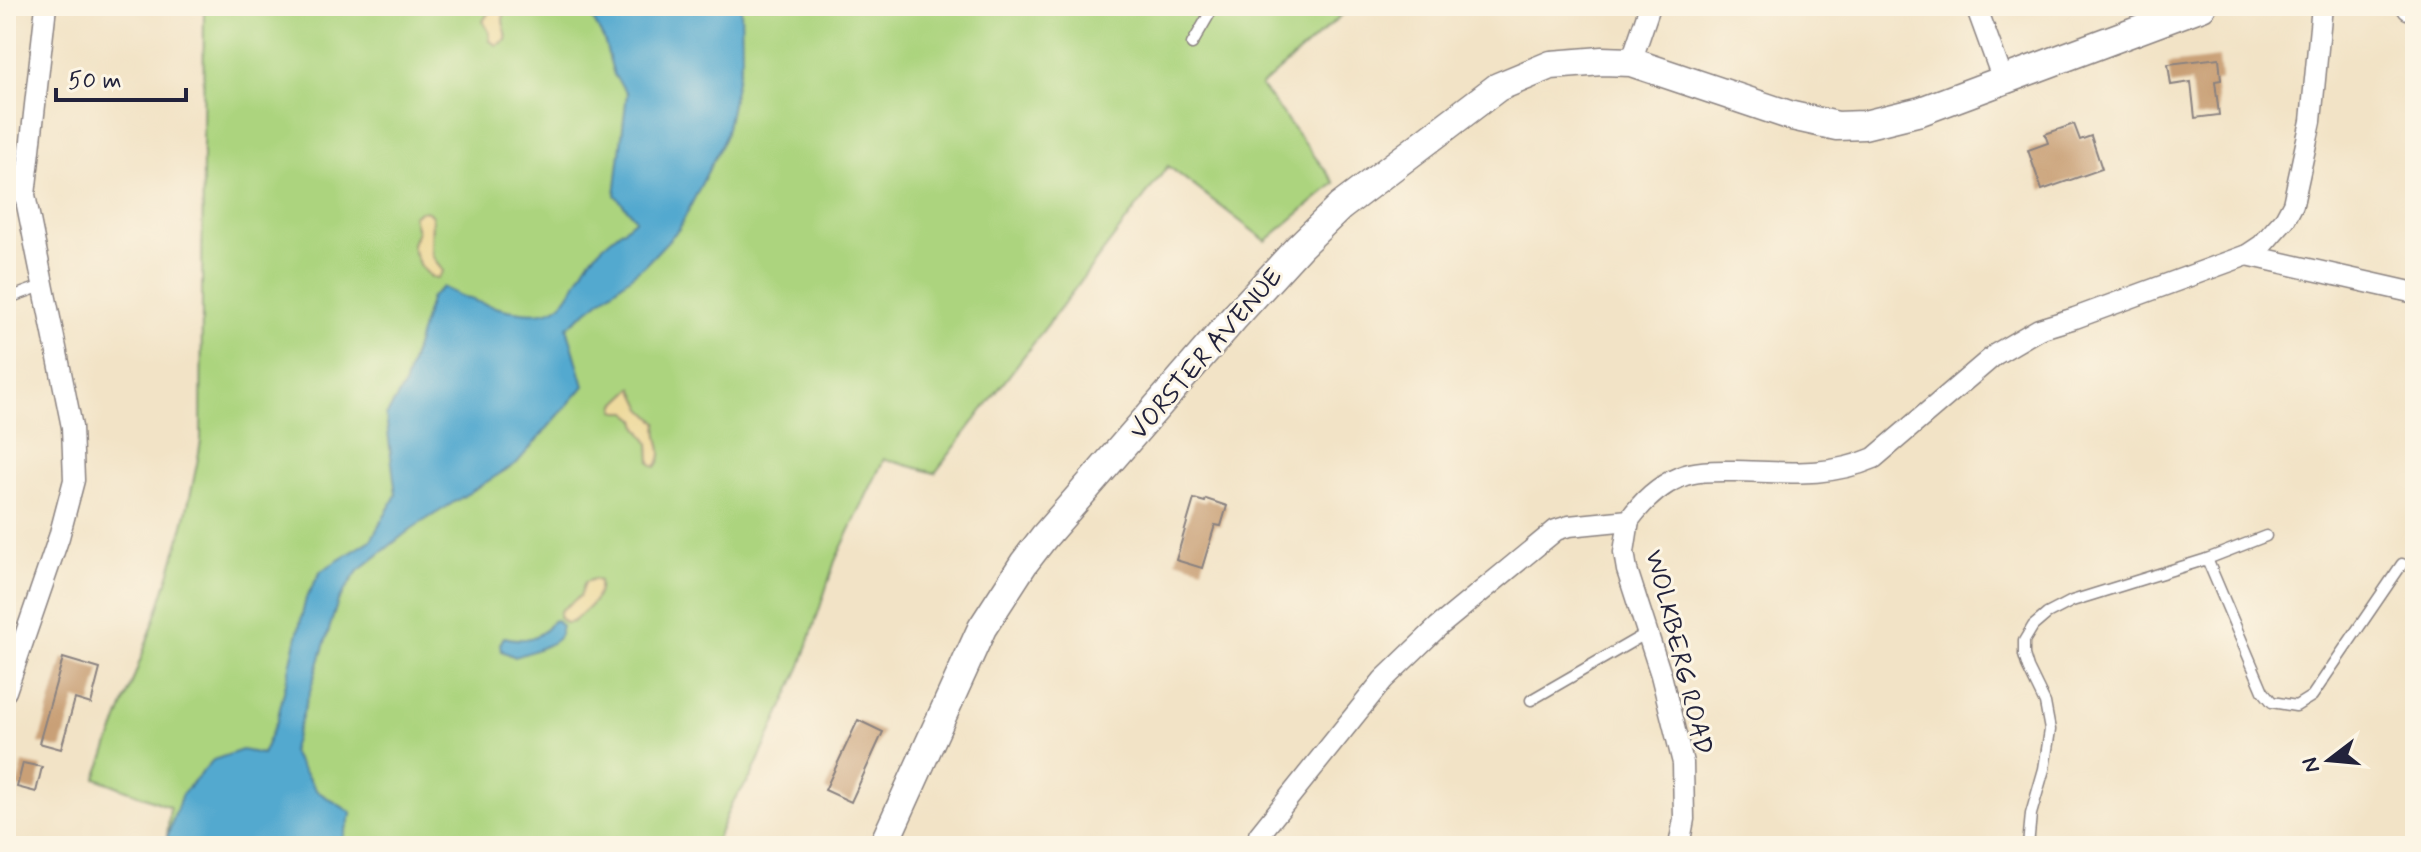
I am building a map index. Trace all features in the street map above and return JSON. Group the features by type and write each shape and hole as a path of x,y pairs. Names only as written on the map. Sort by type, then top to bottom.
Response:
{"main road":[{"name":"VORSTER AVENUE","path":"883,846 975,642 1024,563 1233,319 1299,247 1340,207 1498,87 1551,65 1631,62 1792,116 1837,126 1864,125 1907,115 2202,6"}],"street":[{"path":"6,691 59,537 74,480 72,427 42,286 15,198 46,6"},
{"path":"1631,62 1650,6"},
{"path":"1976,6 2003,80"},
{"path":"1259,835 1383,680 1438,627 1556,530 1629,520 1643,501 1682,475 1713,471 1827,472 1874,458 1996,354 2016,341 2039,329 2247,255 2262,245 2285,219 2293,204 2311,121 2322,6"},
{"path":"2247,255 2415,293"},
{"name":"WOLKBERG ROAD","path":"1629,520 1624,552 1627,570 1661,675 1683,763 1684,819 1679,846"}],"lane":[{"path":"1192,44 1214,6"},
{"path":"6,299 42,286"},
{"path":"2028,846 2031,814 2044,769 2050,730 2045,703 2024,655 2024,641 2033,626 2047,614 2072,601 2207,559 2266,536"},
{"path":"2207,559 2263,691 2272,702 2296,706 2312,696 2402,564"},
{"path":"1531,700 1647,633"}],"green space":[{"path":"204,6 1352,6 1261,86 1335,183 1266,241 1168,166 935,473 884,459 835,561 801,666 751,777 731,804 714,846 166,846 170,807 96,778 171,570 201,441"}],"sand":[{"path":"493,6 505,6 503,20 506,40 497,45 490,41 483,21"},
{"path":"427,211 432,216 431,250 443,271 438,278 431,277 420,266 413,250 417,231 413,216"},
{"path":"633,388 643,409 658,423 661,456 656,467 650,463 649,443 636,419 627,412 615,410 616,404"},
{"path":"599,581 595,599 573,622 565,623 559,617 560,611 580,596 585,582"}],"water":[{"path":"586,6 741,6 742,57 725,137 679,229 645,265 567,327 584,386 517,463 411,529 358,571 338,601 291,752 317,791 352,813 340,846 167,846 167,837 182,794 213,760 242,750 262,754 277,721 306,598 321,571 371,540 396,495 386,416 404,386 431,297 443,287 468,298 517,311 532,313 557,307 572,290 593,256 636,219 615,195 627,93 614,75 604,40"},
{"path":"555,620 562,626 558,638 550,644 515,657 502,651 500,644 504,637 531,638"}],"building":[{"path":"2219,58 2221,80 2215,81 2219,115 2195,118 2191,82 2171,85 2168,64"},
{"path":"2074,124 2080,140 2091,136 2102,169 2042,190 2028,150 2048,143 2045,134"},
{"path":"1194,499 1205,502 1206,499 1227,506 1221,526 1215,525 1202,568 1176,560"},
{"path":"63,658 100,669 91,704 75,699 61,749 39,743"},
{"path":"858,720 883,732 851,802 825,790"},
{"path":"23,763 42,767 36,792 17,787"}]}
